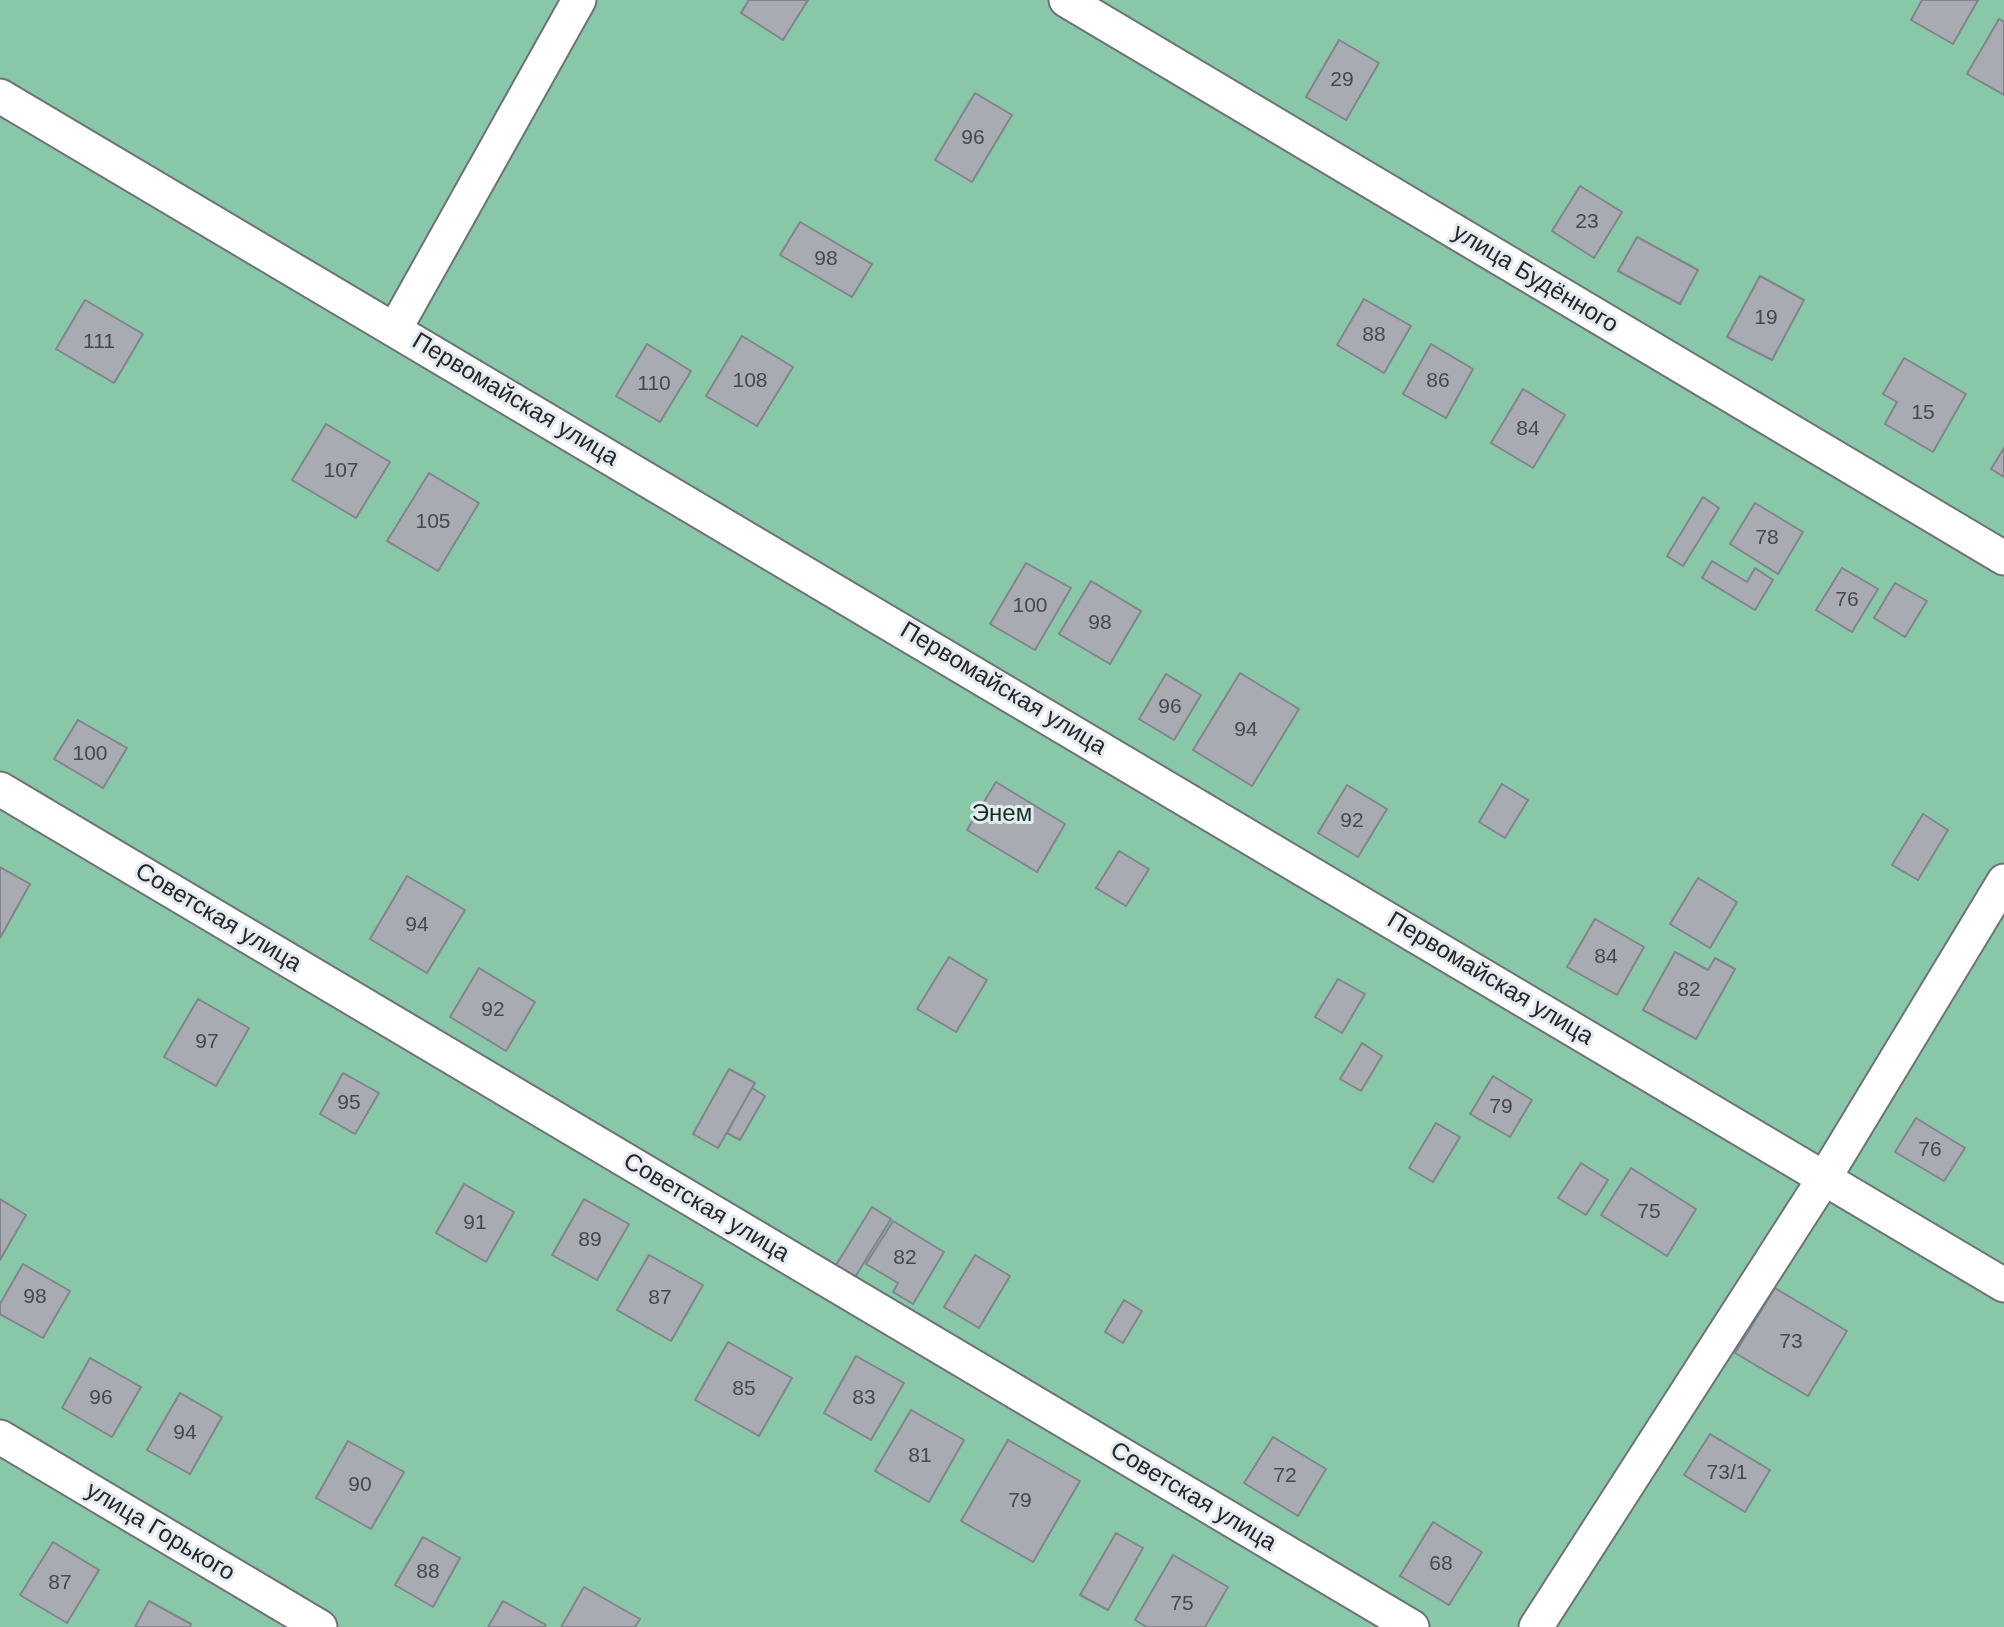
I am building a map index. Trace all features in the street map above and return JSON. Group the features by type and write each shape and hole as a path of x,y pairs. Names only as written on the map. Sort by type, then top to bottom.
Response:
{"street":[{"path":"394,329 579,0"},
{"name":"улица Будённого","path":"1066,0 2004,558"},
{"name":"Первомайская улица","path":"0,96 2004,1285"},
{"name":"Советская улица","path":"0,789 1412,1627"},
{"path":"1536,1627 1825,1177 2004,881"},
{"name":"улица Горького","path":"0,1437 320,1627"}],"green space":[{"name":"Энем","path":"0,0 2004,0 2004,1627 0,1627"}],"building":[{"path":"749,0 808,0 783,40 741,13"},
{"path":"1922,0 1978,0 1953,44 1911,20"},
{"path":"1999,19 2004,22 2004,95 1967,74"},
{"path":"1339,40 1379,63 1346,120 1306,97"},
{"path":"975,93 1012,115 972,182 935,160"},
{"path":"1580,186 1622,212 1594,258 1552,231"},
{"path":"800,222 872,264 852,297 780,255"},
{"path":"1637,237 1698,270 1680,304 1618,271"},
{"path":"1760,276 1804,300 1772,360 1727,337"},
{"path":"1364,299 1411,326 1384,373 1337,345"},
{"path":"85,300 143,334 114,383 56,349"},
{"path":"742,336 793,367 757,426 706,396"},
{"path":"647,344 691,371 660,422 616,396"},
{"path":"1431,344 1473,369 1446,418 1403,394"},
{"path":"1904,358 1966,394 1933,452 1885,424 1897,402 1883,394"},
{"path":"1523,389 1565,415 1533,468 1491,443"},
{"path":"326,424 390,462 356,518 292,480"},
{"path":"2004,448 2004,477 1991,469"},
{"path":"429,473 479,503 438,571 387,541"},
{"path":"1703,497 1719,508 1683,566 1667,556"},
{"path":"1755,503 1803,532 1778,574 1730,544"},
{"path":"1712,561 1747,582 1755,568 1773,580 1755,610 1702,578"},
{"path":"1026,563 1071,588 1035,650 990,624"},
{"path":"1842,568 1878,589 1852,632 1816,610"},
{"path":"1091,581 1141,611 1110,664 1059,634"},
{"path":"1895,583 1927,601 1905,637 1874,618"},
{"path":"1240,673 1299,709 1252,786 1193,750"},
{"path":"1166,674 1201,695 1174,740 1139,719"},
{"path":"78,720 127,748 103,788 54,759"},
{"path":"996,782 1065,824 1037,872 967,830"},
{"path":"1502,784 1528,800 1505,838 1479,822"},
{"path":"1347,785 1387,809 1358,857 1318,833"},
{"path":"1923,814 1948,830 1918,880 1892,865"},
{"path":"1119,851 1149,869 1126,906 1096,888"},
{"path":"0,867 30,884 0,938"},
{"path":"407,876 465,910 427,973 370,939"},
{"path":"1698,878 1737,902 1710,948 1670,924"},
{"path":"1595,919 1644,947 1617,995 1567,967"},
{"path":"1675,952 1708,970 1715,958 1735,969 1696,1039 1643,1010"},
{"path":"949,957 987,980 956,1032 917,1009"},
{"path":"479,968 535,1002 506,1051 450,1017"},
{"path":"1338,979 1365,994 1342,1033 1315,1017"},
{"path":"198,999 249,1028 216,1086 164,1057"},
{"path":"1362,1043 1382,1056 1361,1091 1340,1079"},
{"path":"729,1069 755,1083 718,1148 693,1134"},
{"path":"343,1073 379,1093 355,1134 320,1114"},
{"path":"1493,1076 1532,1100 1510,1137 1470,1114"},
{"path":"752,1088 765,1096 740,1140 727,1133"},
{"path":"1916,1118 1965,1148 1944,1181 1895,1152"},
{"path":"1436,1123 1460,1137 1433,1182 1409,1168"},
{"path":"1581,1163 1608,1180 1586,1215 1558,1198"},
{"path":"1631,1168 1696,1209 1667,1256 1601,1215"},
{"path":"464,1184 514,1212 486,1262 436,1233"},
{"path":"0,1199 26,1215 0,1260"},
{"path":"584,1199 629,1224 597,1280 552,1255"},
{"path":"872,1207 891,1219 852,1282 833,1270"},
{"path":"893,1221 944,1252 913,1304 893,1292 898,1283 866,1264"},
{"path":"649,1255 703,1285 671,1341 617,1310"},
{"path":"975,1255 1010,1276 979,1328 944,1307"},
{"path":"23,1264 70,1291 43,1338 0,1314 0,1304"},
{"path":"1775,1288 1847,1331 1808,1396 1735,1353"},
{"path":"1124,1300 1142,1311 1123,1343 1105,1332"},
{"path":"728,1342 792,1378 759,1436 695,1400"},
{"path":"856,1356 904,1383 871,1440 824,1413"},
{"path":"90,1358 141,1387 112,1437 62,1408"},
{"path":"180,1393 222,1417 190,1474 147,1450"},
{"path":"911,1410 964,1440 929,1502 875,1471"},
{"path":"1710,1434 1770,1470 1745,1512 1684,1475"},
{"path":"1273,1437 1326,1469 1298,1516 1244,1483"},
{"path":"1008,1440 1080,1481 1033,1562 961,1521"},
{"path":"348,1441 404,1472 371,1529 316,1498"},
{"path":"1433,1522 1482,1552 1449,1605 1400,1576"},
{"path":"1116,1533 1143,1548 1108,1610 1080,1595"},
{"path":"423,1537 460,1558 433,1607 395,1585"},
{"path":"53,1542 99,1570 67,1623 20,1595"},
{"path":"1173,1555 1228,1587 1205,1627 1147,1627 1135,1620"},
{"path":"584,1587 640,1619 635,1627 561,1627"},
{"path":"149,1601 191,1624 190,1627 135,1627"},
{"path":"503,1601 546,1625 488,1627"}]}
